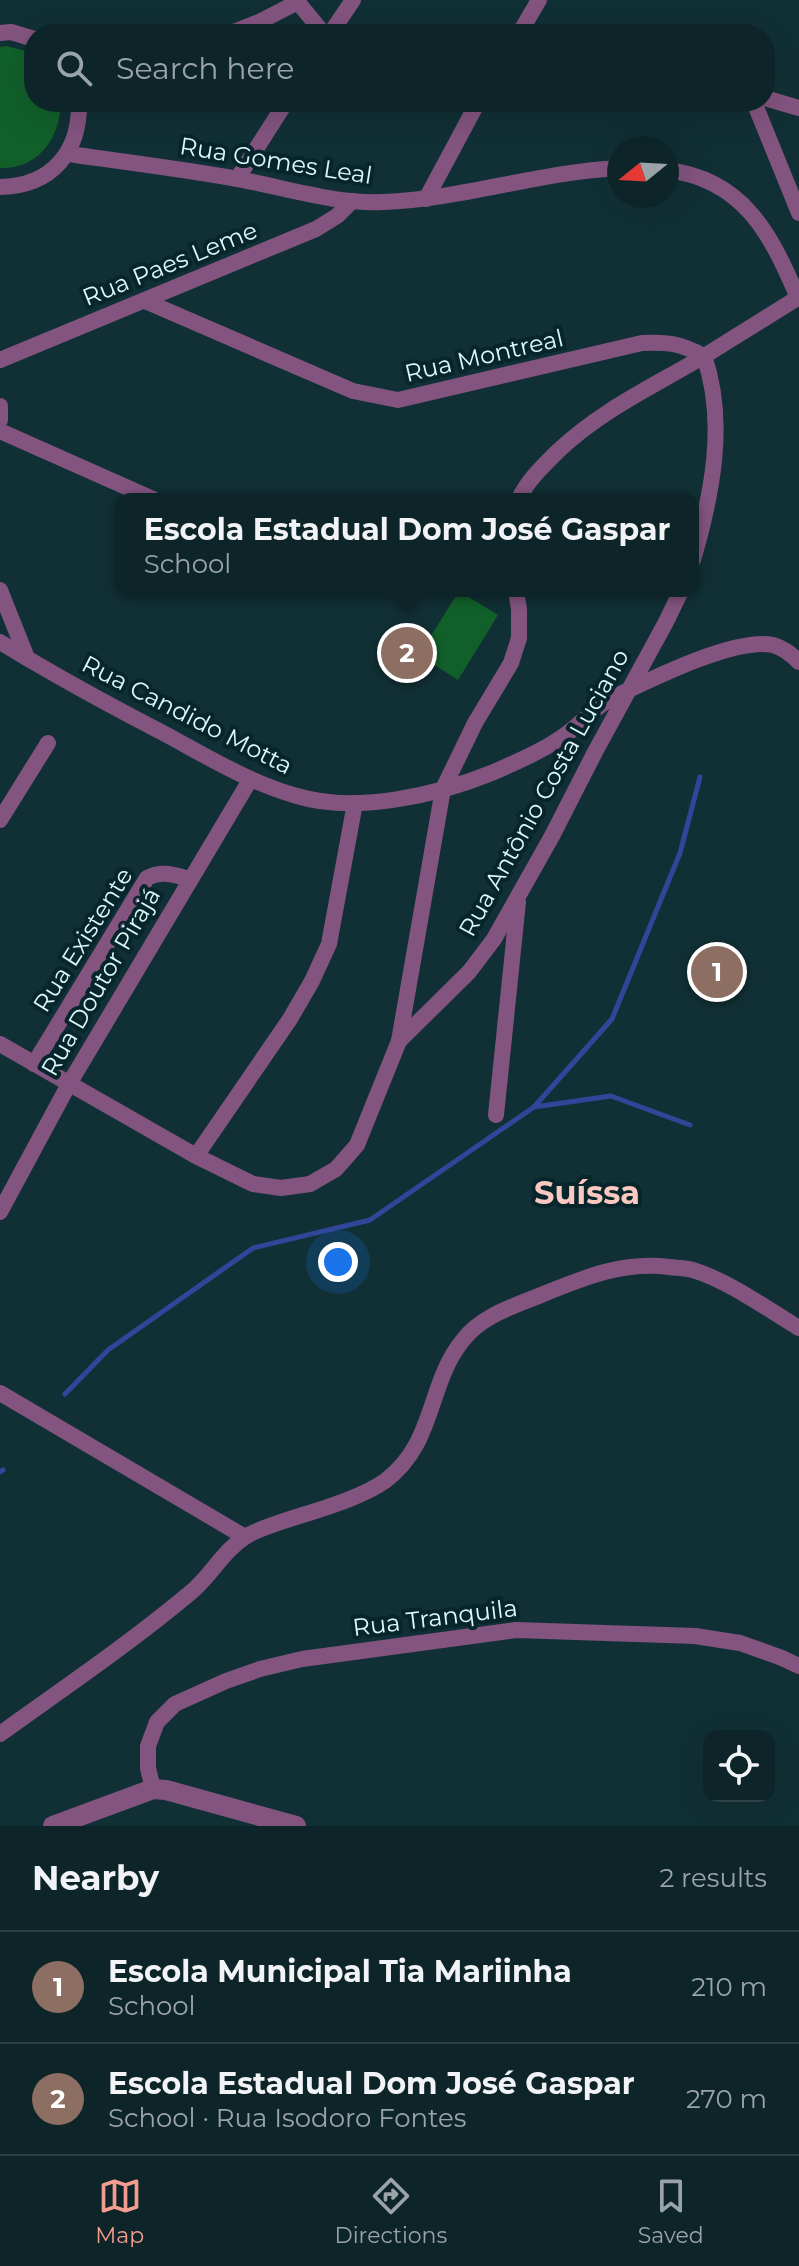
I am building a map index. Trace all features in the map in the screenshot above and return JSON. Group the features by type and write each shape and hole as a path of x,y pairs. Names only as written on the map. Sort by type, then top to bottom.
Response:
{"street":[{"path":"335,24 353,0"},
{"path":"525,24 539,0"},
{"path":"254,24 297,1 318,24"},
{"path":"0,33 24,36"},
{"path":"775,101 799,108"},
{"path":"0,187 31,182 47,174 69,154 79,124 79,112"},
{"path":"237,179 280,112"},
{"path":"426,199 473,112"},
{"path":"758,112 799,213"},
{"name":"Rua Gomes Leal","path":"69,154 237,179 352,201 381,202 426,199 563,174 607,169"},
{"path":"522,493 542,466 574,436 612,408 704,356 798,297 766,230 746,206 717,186 679,171"},
{"name":"Rua Paes Leme","path":"0,360 316,229 337,216 352,201"},
{"name":"Rua Montreal","path":"145,301 353,391 398,400 642,343 666,342 685,346 704,356"},
{"path":"699,539 713,472 716,426 711,377 704,356"},
{"path":"0,406 0,420"},
{"path":"0,431 140,493"},
{"path":"0,590 27,658"},
{"path":"0,1044 196,1156 253,1184 281,1188 310,1184 336,1169 357,1145 399,1041 443,789 475,723 511,663 519,638 517,597"},
{"name":"Rua Antônio Costa Luciano","path":"399,1041 469,972 494,939 678,597"},
{"name":"Rua Candido Motta","path":"0,642 250,780 299,797 355,803 397,799 443,789 492,773 531,755 567,733 599,706 706,657 759,644 787,650 799,662"},
{"path":"0,820 48,743"},
{"name":"Rua Doutor Pirajá","path":"0,1212 69,1084 250,780"},
{"path":"196,1156 290,1019 318,969 329,944 355,803"},
{"name":"Rua Existente","path":"34,1064 147,878 165,872 190,879"},
{"path":"496,1115 518,897"},
{"path":"0,1734 182,1600 245,1537 360,1494 384,1481 404,1464 417,1446 448,1363 463,1339 480,1323 505,1309 590,1275 623,1267 657,1265 692,1270 732,1288 799,1328"},
{"path":"0,1393 245,1537"},
{"name":"Rua Tranquila","path":"153,1789 148,1768 148,1746 157,1722 175,1704 226,1681 302,1659 516,1630 695,1636 740,1643 799,1666"},
{"path":"53,1826 153,1789 296,1826"}],"green space":[{"path":"0,47 24,50 24,112 60,112 57,128 45,149 26,163 0,168"},
{"path":"455,597 469,597 498,615 458,680 419,655"}],"waterway":[{"path":"65,1394 108,1350 253,1248 370,1220 534,1107 612,1019 680,853 700,777"},
{"path":"534,1107 611,1096 690,1125"}],"place":[{"name":"Escola Estadual Dom José Gaspar","path":"407,653"},
{"name":"Escola Municipal Tia Mariinha","path":"717,972"}],"district":[{"name":"Suíssa","path":"587,1193"}]}
